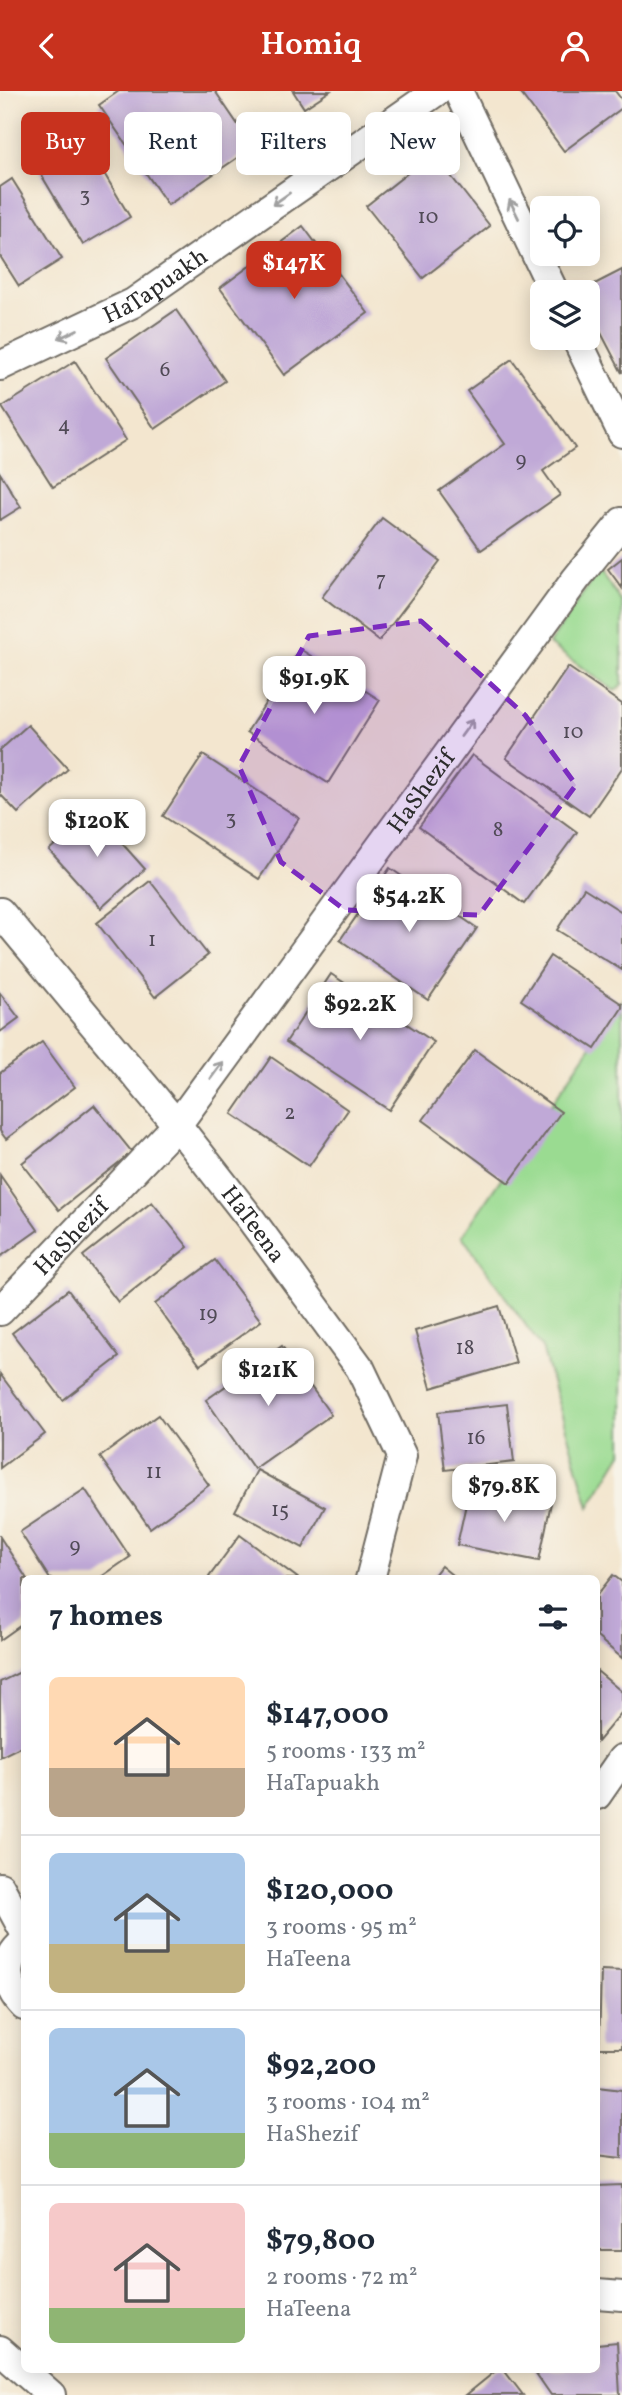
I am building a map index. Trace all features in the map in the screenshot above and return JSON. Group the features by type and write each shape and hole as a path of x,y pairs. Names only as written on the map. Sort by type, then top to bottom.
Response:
{"street":[{"name":"HaTapuakh","path":"0,366 133,303 438,91"},
{"path":"458,91 548,280"},
{"path":"582,350 622,433"},
{"name":"HaShezif","path":"0,1311 177,1125 576,579 622,523"},
{"name":"HaTeena","path":"0,912 177,1125 250,1218 360,1368 402,1456 371,1575"},
{"path":"600,1791 622,1759"},
{"path":"0,1887 21,1926"},
{"path":"13,2004 8,1971 11,1958 21,1945"},
{"path":"600,2294 622,2296"},
{"path":"0,2350 21,2369"},
{"path":"26,2373 51,2395"}],"highlighted area":[{"path":"421,621 525,715 576,785 479,915 345,910 281,862 239,766 309,636"}],"green space":[{"path":"599,570 622,602 622,685 615,691 549,644"},
{"path":"622,1000 622,1453 589,1507 542,1348 462,1236"}],"building":[{"path":"119,91 215,91 236,122 236,159 222,168 222,112 124,112 124,141 110,121 110,112 104,112 99,105"},
{"path":"293,91 330,91 304,108"},
{"path":"519,91 615,91 622,100 622,108 564,151"},
{"path":"41,175 105,175 130,217 83,245"},
{"path":"147,175 212,175 168,205"},
{"path":"405,175 450,175 490,226 423,278 366,206"},
{"path":"12,179 62,259 19,286 0,256 0,187"},
{"path":"303,226 368,313 284,375 220,288"},
{"path":"622,270 622,373 600,331 600,281"},
{"path":"176,310 225,381 155,429 106,358"},
{"path":"512,359 575,448 543,471 560,495 481,550 439,491 505,444 467,391"},
{"path":"75,361 126,440 53,487 2,407"},
{"path":"0,473 21,507 0,520"},
{"path":"382,518 440,561 379,641 322,597"},
{"path":"622,558 622,588 608,569"},
{"path":"300,649 380,700 328,783 247,732"},
{"path":"568,667 622,704 622,768 589,816 506,758"},
{"path":"28,725 68,769 18,813 0,794 0,750"},
{"path":"203,755 299,818 259,879 163,816"},
{"path":"472,755 577,832 524,904 419,827"},
{"path":"93,811 145,869 101,908 49,850"},
{"path":"390,868 477,928 428,1000 340,940"},
{"path":"150,881 208,955 155,997 97,923"},
{"path":"584,888 622,912 622,970 557,930"},
{"path":"550,956 622,1004 595,1049 521,1000"},
{"path":"331,974 434,1042 389,1110 286,1042"},
{"path":"0,993 19,1018 0,1032"},
{"path":"42,1042 75,1087 6,1139 0,1131 0,1073"},
{"path":"475,1050 561,1112 509,1183 423,1120"},
{"path":"271,1057 348,1110 309,1166 232,1114"},
{"path":"94,1105 132,1152 59,1210 22,1163"},
{"path":"0,1175 38,1230 0,1257"},
{"path":"152,1202 188,1247 118,1302 83,1256"},
{"path":"215,1260 261,1321 200,1365 155,1304"},
{"path":"68,1290 119,1357 63,1400 12,1333"},
{"path":"499,1306 516,1363 431,1388 415,1331"},
{"path":"282,1346 331,1415 254,1469 206,1400"},
{"path":"0,1374 45,1434 0,1468"},
{"path":"507,1404 514,1462 445,1470 438,1412"},
{"path":"158,1415 209,1485 150,1528 100,1457"},
{"path":"257,1470 325,1507 303,1548 235,1511"},
{"path":"470,1486 551,1503 539,1561 457,1545"},
{"path":"85,1489 130,1557 104,1575 47,1575 20,1532"},
{"path":"240,1535 294,1575 210,1575"},
{"path":"0,1537 24,1575 21,1575 21,1625 0,1640"},
{"path":"441,1566 452,1575 434,1575"},
{"path":"613,1575 622,1582 622,1658 600,1640 600,1591"},
{"path":"21,1672 21,1746 0,1757 0,1682"},
{"path":"600,1674 622,1692 622,1712 600,1738"},
{"path":"601,1970 622,1971 622,2048 600,2048"},
{"path":"600,2087 622,2090 622,2158 600,2155"},
{"path":"622,2185 622,2250 600,2250 600,2186"},
{"path":"617,2342 620,2395 551,2395 536,2373 600,2373 600,2344"},
{"path":"493,2373 506,2373 523,2395 466,2395"}]}
